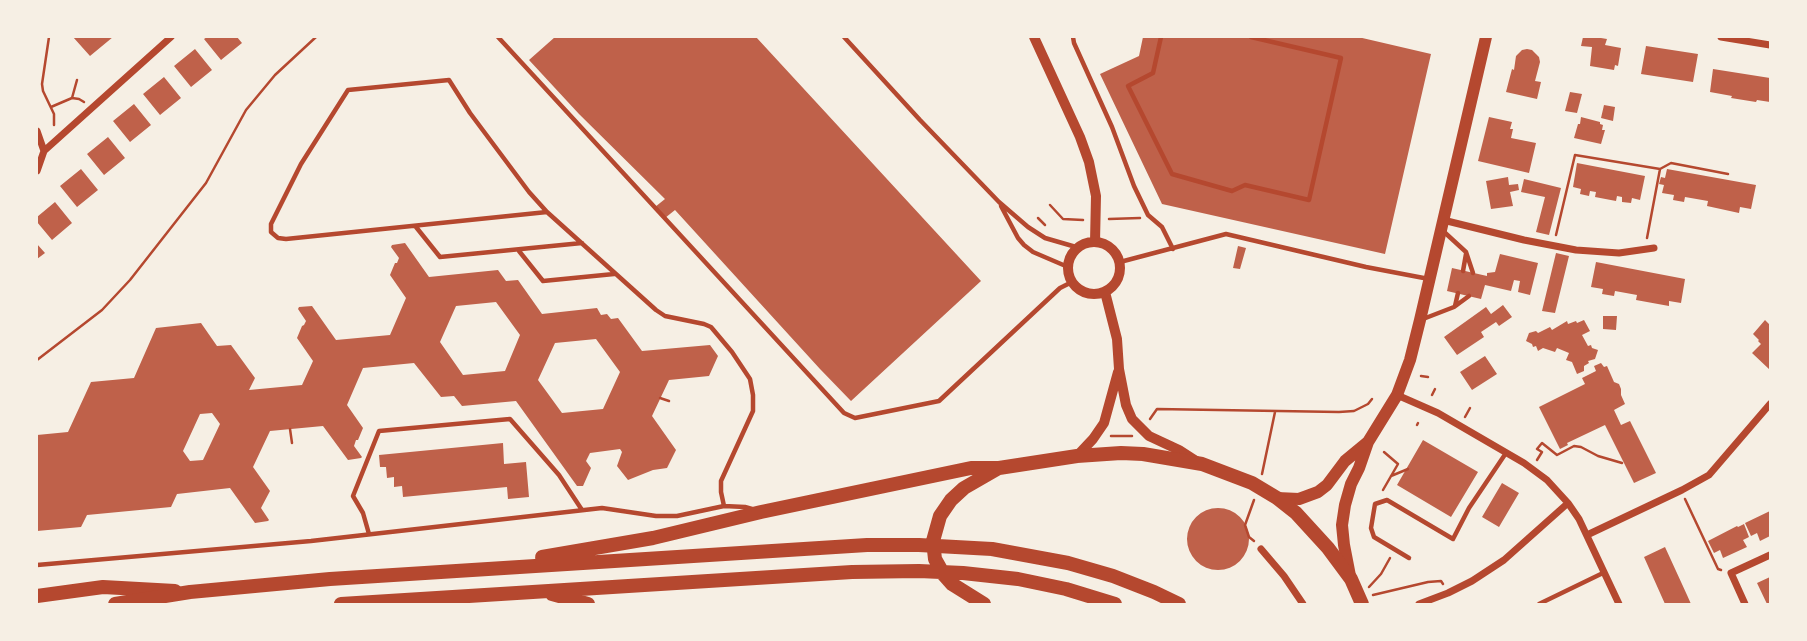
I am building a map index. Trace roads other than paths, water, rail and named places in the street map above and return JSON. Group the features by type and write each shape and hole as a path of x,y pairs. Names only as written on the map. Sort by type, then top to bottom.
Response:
{"main road":[{"path":"1351,579 1342,525 1345,505 1368,442 1397,395 1410,360 1486,37"},
{"path":"472,570 653,538 761,512 971,468 999,468 1077,456 1143,454 1202,464 1265,490 1299,499 1318,492 1327,485 1345,461 1368,442"},
{"path":"984,604 952,584 944,575 936,559 933,541 940,516 951,500 964,488 999,468"},
{"path":"1265,490 1296,513 1328,548 1367,600"},
{"path":"115,604 190,592 330,579 854,546 919,545 992,549 1068,562 1113,576 1179,604"},
{"path":"341,604 839,573 919,571 1018,579 1066,589 1115,604"},
{"path":"37,596 103,587 190,592"},
{"path":"544,592 588,604"}],"street":[{"path":"37,171 44,151 171,37"},
{"path":"1034,37 1089,162 1096,196 1095,242"},
{"path":"1721,37 1770,45"},
{"path":"37,131 44,151"},
{"path":"1442,225 1553,246 1619,253 1649,249"},
{"path":"1085,243 1106,244 1115,251 1120,261 1118,278 1105,292 1089,293 1081,290 1072,282 1068,267 1076,247 1085,243"},
{"path":"1105,292 1117,339 1119,369 1128,412 1137,426 1149,436 1202,464"},
{"path":"1077,456 1104,423 1119,369"},
{"path":"1397,395 1438,413 1547,480 1568,503 1587,535 1619,604"},
{"path":"1587,535 1709,475 1770,404"},
{"path":"1419,604 1472,582 1504,561 1568,503"},
{"path":"1261,549 1303,604"},
{"path":"1745,604 1731,573 1770,555"}],"lane":[{"path":"498,37 844,413 855,418 939,401 1060,288 1072,282"},
{"path":"844,37 999,202 1045,238 1076,247"},
{"path":"1073,37 1147,215 1162,227 1173,249"},
{"path":"1161,37 1153,72 1128,86 1172,174 1232,191 1245,186 1308,200 1341,58 1251,37"},
{"path":"547,212 286,239 278,238 271,232 271,224 300,164 348,90 449,80 470,113 547,212 665,316 711,327 750,379 753,411 721,481 724,506"},
{"path":"999,202 1024,245 1033,252 1068,267"},
{"path":"1442,225 1466,252 1473,273"},
{"path":"416,226 440,257 582,243"},
{"path":"1120,261 1226,234 1430,279"},
{"path":"519,251 543,282 615,274"},
{"path":"1463,271 1466,252"},
{"path":"1454,307 1458,293"},
{"path":"1420,320 1454,307 1469,296"},
{"path":"369,534 363,513 353,496 379,431 510,419 559,475 582,510"},
{"path":"1409,558 1374,537 1371,528 1375,504 1387,500 1453,538 1469,508 1506,453"},
{"path":"37,565 369,534 602,508 656,516 677,516 724,506 745,507 761,512"},
{"path":"1539,604 1604,572"}]}
